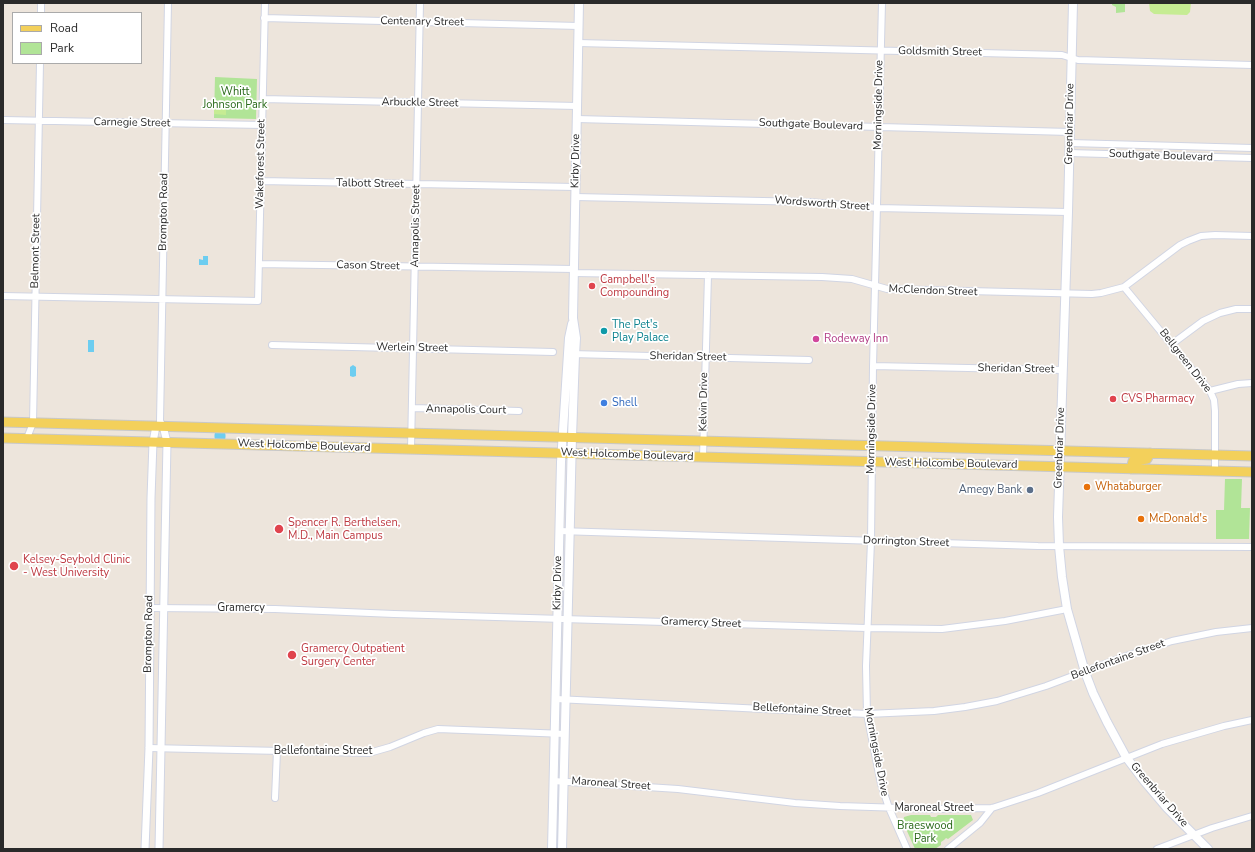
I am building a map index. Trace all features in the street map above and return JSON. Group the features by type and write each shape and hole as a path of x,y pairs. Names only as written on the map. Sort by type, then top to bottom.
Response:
{"main road":[{"name":"Kirby Drive","path":"562,849 572,453 568,437 572,354 569,338 573,318 579,3"},
{"name":"Greenbriar Drive","path":"1073,3 1060,451 1059,546 1062,578 1067,609 1085,672 1093,693 1126,757 1166,808 1208,849"},
{"name":"West Holcombe Boulevard","path":"3,422 160,425 1252,456"},
{"name":"Kirby Drive","path":"552,849 562,453 568,437"},
{"name":"West Holcombe Boulevard","path":"3,438 1252,472"},
{"path":"1131,469 1133,461 1147,459 1150,453"}],"street":[{"name":"Brompton Road","path":"145,849 149,748 150,539 153,442 160,425 168,3"},
{"name":"Wakeforest Street","path":"162,299 258,301 265,3"},
{"name":"Annapolis Street","path":"411,449 420,3"},
{"name":"Morningside Drive","path":"882,3 873,366 872,541 866,666 867,714 881,784 888,808 907,849"},
{"name":"Centenary Street","path":"264,18 579,26"},
{"name":"Goldsmith Street","path":"578,43 1062,55 1080,60 1252,65"},
{"name":"Belmont Street","path":"27,438 33,423 40,64"},
{"name":"Arbuckle Street","path":"263,99 577,106"},
{"name":"Southgate Boulevard","path":"577,119 1070,132"},
{"name":"Carnegie Street","path":"3,120 262,125"},
{"name":"Southgate Boulevard","path":"1070,143 1252,148"},
{"name":"Southgate Boulevard","path":"1069,153 1252,158"},
{"name":"Talbott Street","path":"261,181 576,187"},
{"name":"Wordsworth Street","path":"575,197 810,202 877,208 1068,212"},
{"name":"McClendon Street","path":"574,271 840,278 864,282 876,287 887,289 1065,294 1101,293 1124,287 1188,240 1201,236 1215,235 1252,236"},
{"name":"Cason Street","path":"259,264 415,266 574,271"},
{"name":"Kelvin Drive","path":"703,457 708,275"},
{"name":"Bellgreen Drive","path":"1124,287 1210,391 1215,405 1215,471"},
{"path":"3,296 162,299"},
{"path":"1172,344 1203,321 1220,313 1236,309 1252,309"},
{"name":"Werlein Street","path":"272,345 553,352"},
{"name":"Sheridan Street","path":"572,354 809,360"},
{"name":"Sheridan Street","path":"873,366 1063,370"},
{"path":"1210,391 1252,382"},
{"name":"Annapolis Court","path":"412,408 519,411"},
{"name":"Brompton Road","path":"159,849 167,442 160,425"},
{"name":"Dorrington Street","path":"559,531 1059,546 1252,547"},
{"path":"150,539 165,540"},
{"name":"Gramercy","path":"150,608 333,610"},
{"name":"Gramercy Street","path":"333,610 394,614 942,629 1005,621 1067,609"},
{"name":"Bellefontaine Street","path":"556,699 867,714 934,711 997,701 1046,686 1126,656 1172,641 1216,632 1252,628"},
{"name":"Maroneal Street","path":"553,781 678,788 795,803 947,810 992,808 1038,793 1126,757 1192,735 1252,720"},
{"name":"Bellefontaine Street","path":"149,748 368,753 390,748 424,733 438,730 565,734"},
{"path":"275,798 277,751"},
{"path":"948,849 980,822 992,808"},
{"path":"1157,849 1193,835 1252,816"}],"green space":[{"path":"1112,3 1125,3 1125,12 1116,13 1116,7 1112,5"},
{"path":"1149,3 1191,3 1190,12 1187,15 1154,14 1150,11"},
{"name":"Whitt Johnson Park","path":"215,77 257,79 256,119 214,118"},
{"path":"214,101 226,102 226,115 214,114"},
{"path":"1225,479 1242,479 1241,508 1250,508 1249,539 1216,539 1216,510 1224,510"},
{"name":"Braeswood Park","path":"911,815 930,815 931,817 936,817 938,815 971,815 973,820 948,839 946,838 941,842 941,845 935,849 915,849 903,822 904,817"}],"water":[{"path":"203,256 208,256 208,265 199,265 199,259 203,260"},
{"path":"88,340 94,340 94,352 88,352"},
{"path":"353,365 356,367 356,376 353,377 350,376 350,367"}],"place":[{"name":"Campbell's Compounding","path":"592,286"},
{"name":"The Pet's Play Palace","path":"604,331"},
{"name":"Rodeway Inn","path":"816,339"},
{"name":"CVS Pharmacy","path":"1113,399"},
{"name":"Shell","path":"604,403"},
{"name":"Whataburger","path":"1087,487"},
{"name":"Amegy Bank","path":"1030,490"},
{"name":"McDonald's","path":"1141,519"},
{"name":"Spencer R. Berthelsen, M.D., Main Campus","path":"279,529"},
{"name":"Kelsey-Seybold Clinic - West University","path":"14,566"},
{"name":"Gramercy Outpatient Surgery Center","path":"292,655"}]}
